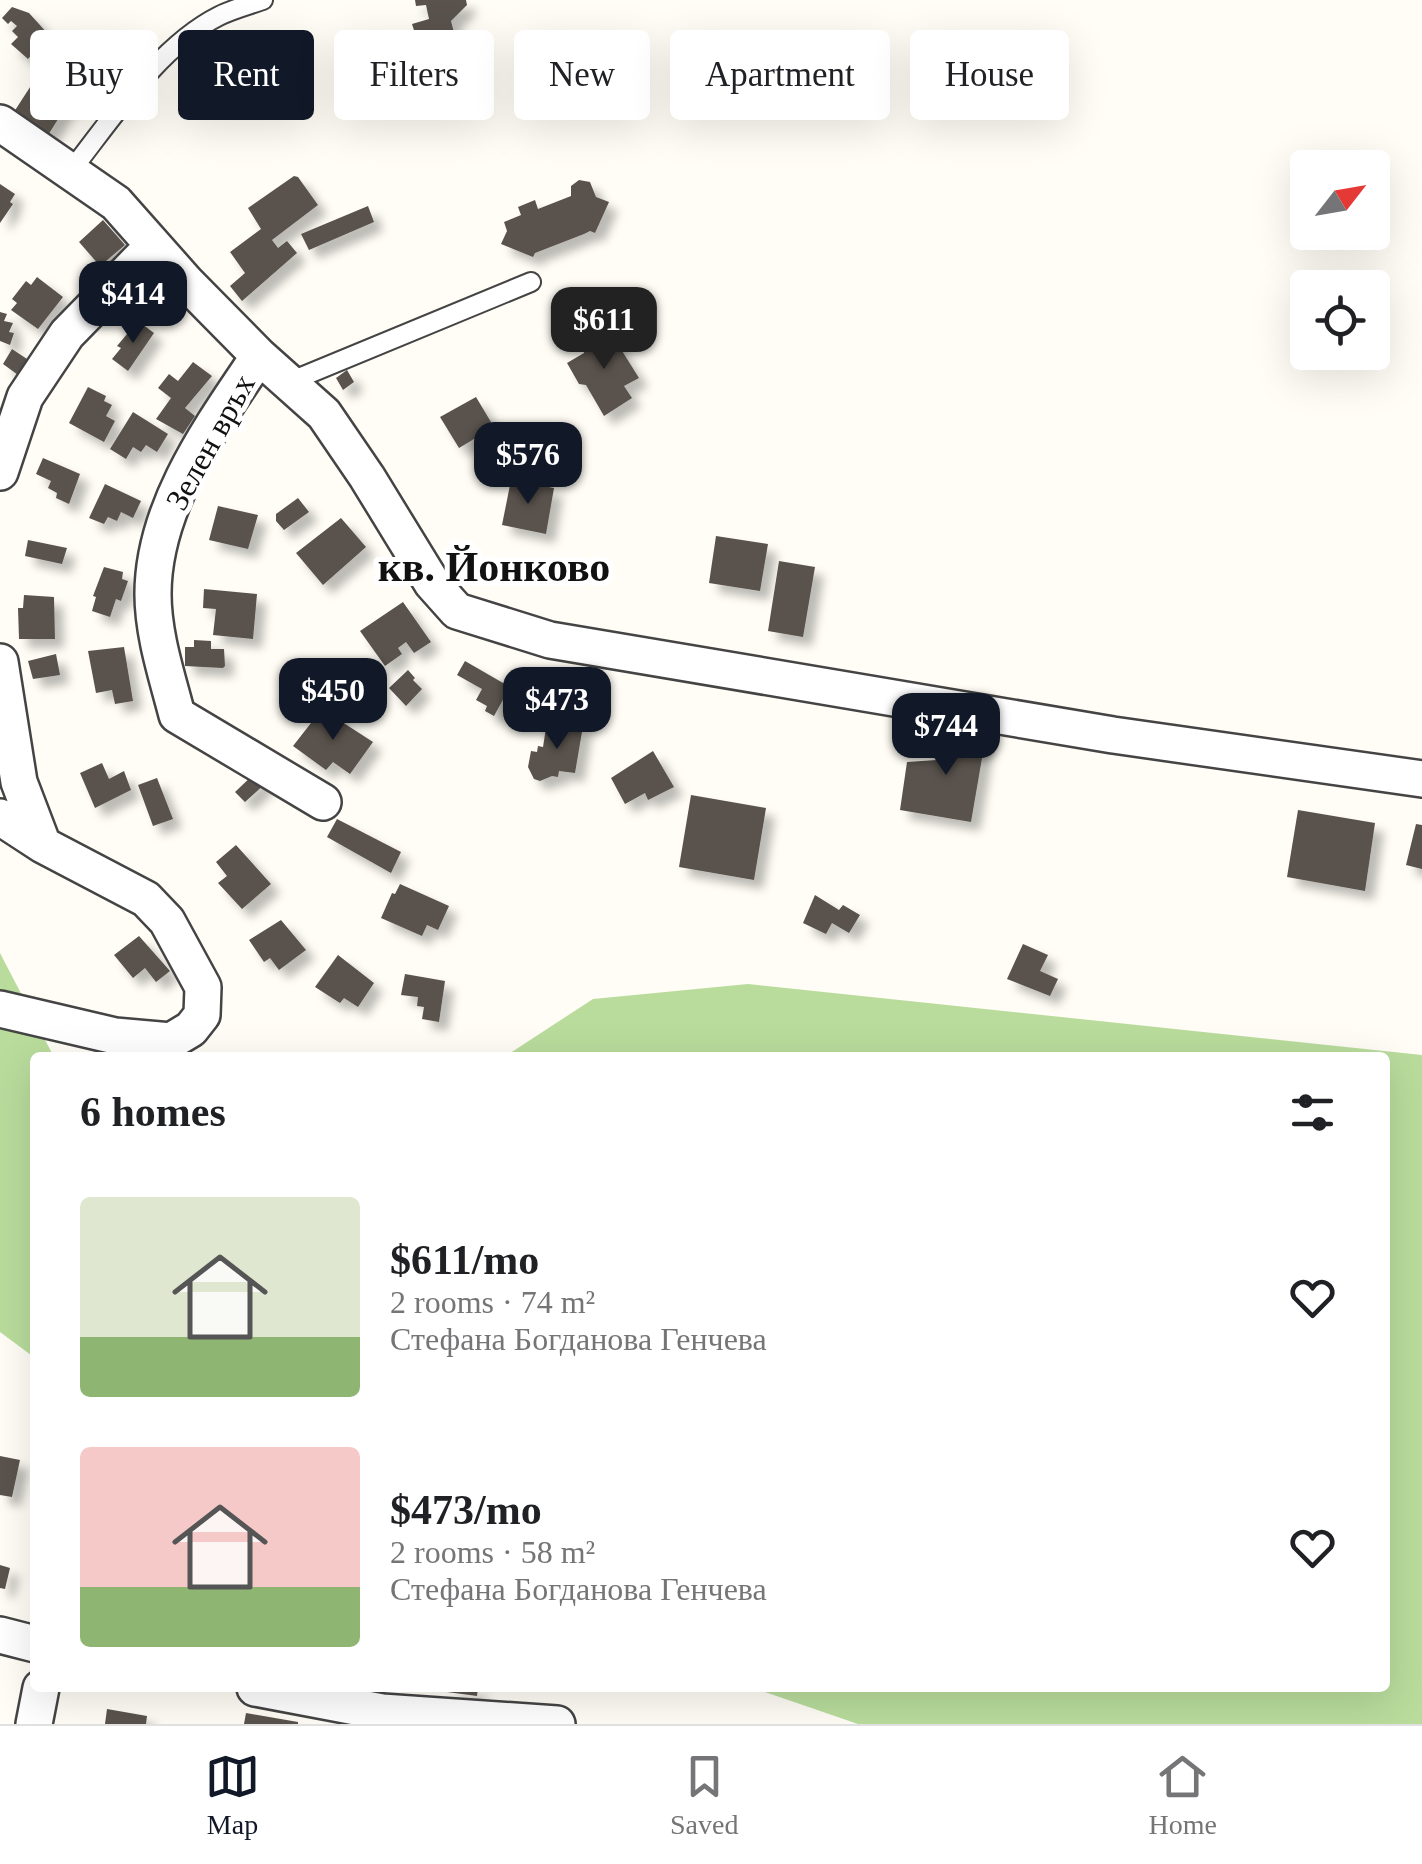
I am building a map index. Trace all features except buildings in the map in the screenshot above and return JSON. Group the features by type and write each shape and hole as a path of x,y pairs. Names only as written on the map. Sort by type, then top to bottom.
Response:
{"street":[{"path":"0,123 116,203 258,356 324,414 432,583 457,611 550,640 1113,734 1422,780"},
{"path":"0,472 25,397 56,350 153,246"},
{"name":"Зелен връх","path":"258,356 196,455 165,522 155,563 153,596 159,642 177,715 323,802"},
{"path":"0,662 19,782 44,845"},
{"path":"0,817 146,899 168,921 203,988 202,1015 191,1029 171,1042 115,1036 0,1010"},
{"path":"0,1636 30,1643"},
{"path":"34,1724 40,1692"},
{"path":"276,1692 382,1712 557,1724"}],"lane":[{"path":"70,172 160,61 189,34 220,15 263,0"},
{"path":"288,382 531,282"}],"green space":[{"path":"0,953 51,1052 30,1052 30,1354 0,1332"},
{"path":"748,984 1422,1055 1422,1724 858,1724 765,1692 1390,1692 1390,1052 512,1052 593,999"}],"district":[{"name":"кв. Йонково","path":"494,566"}]}
